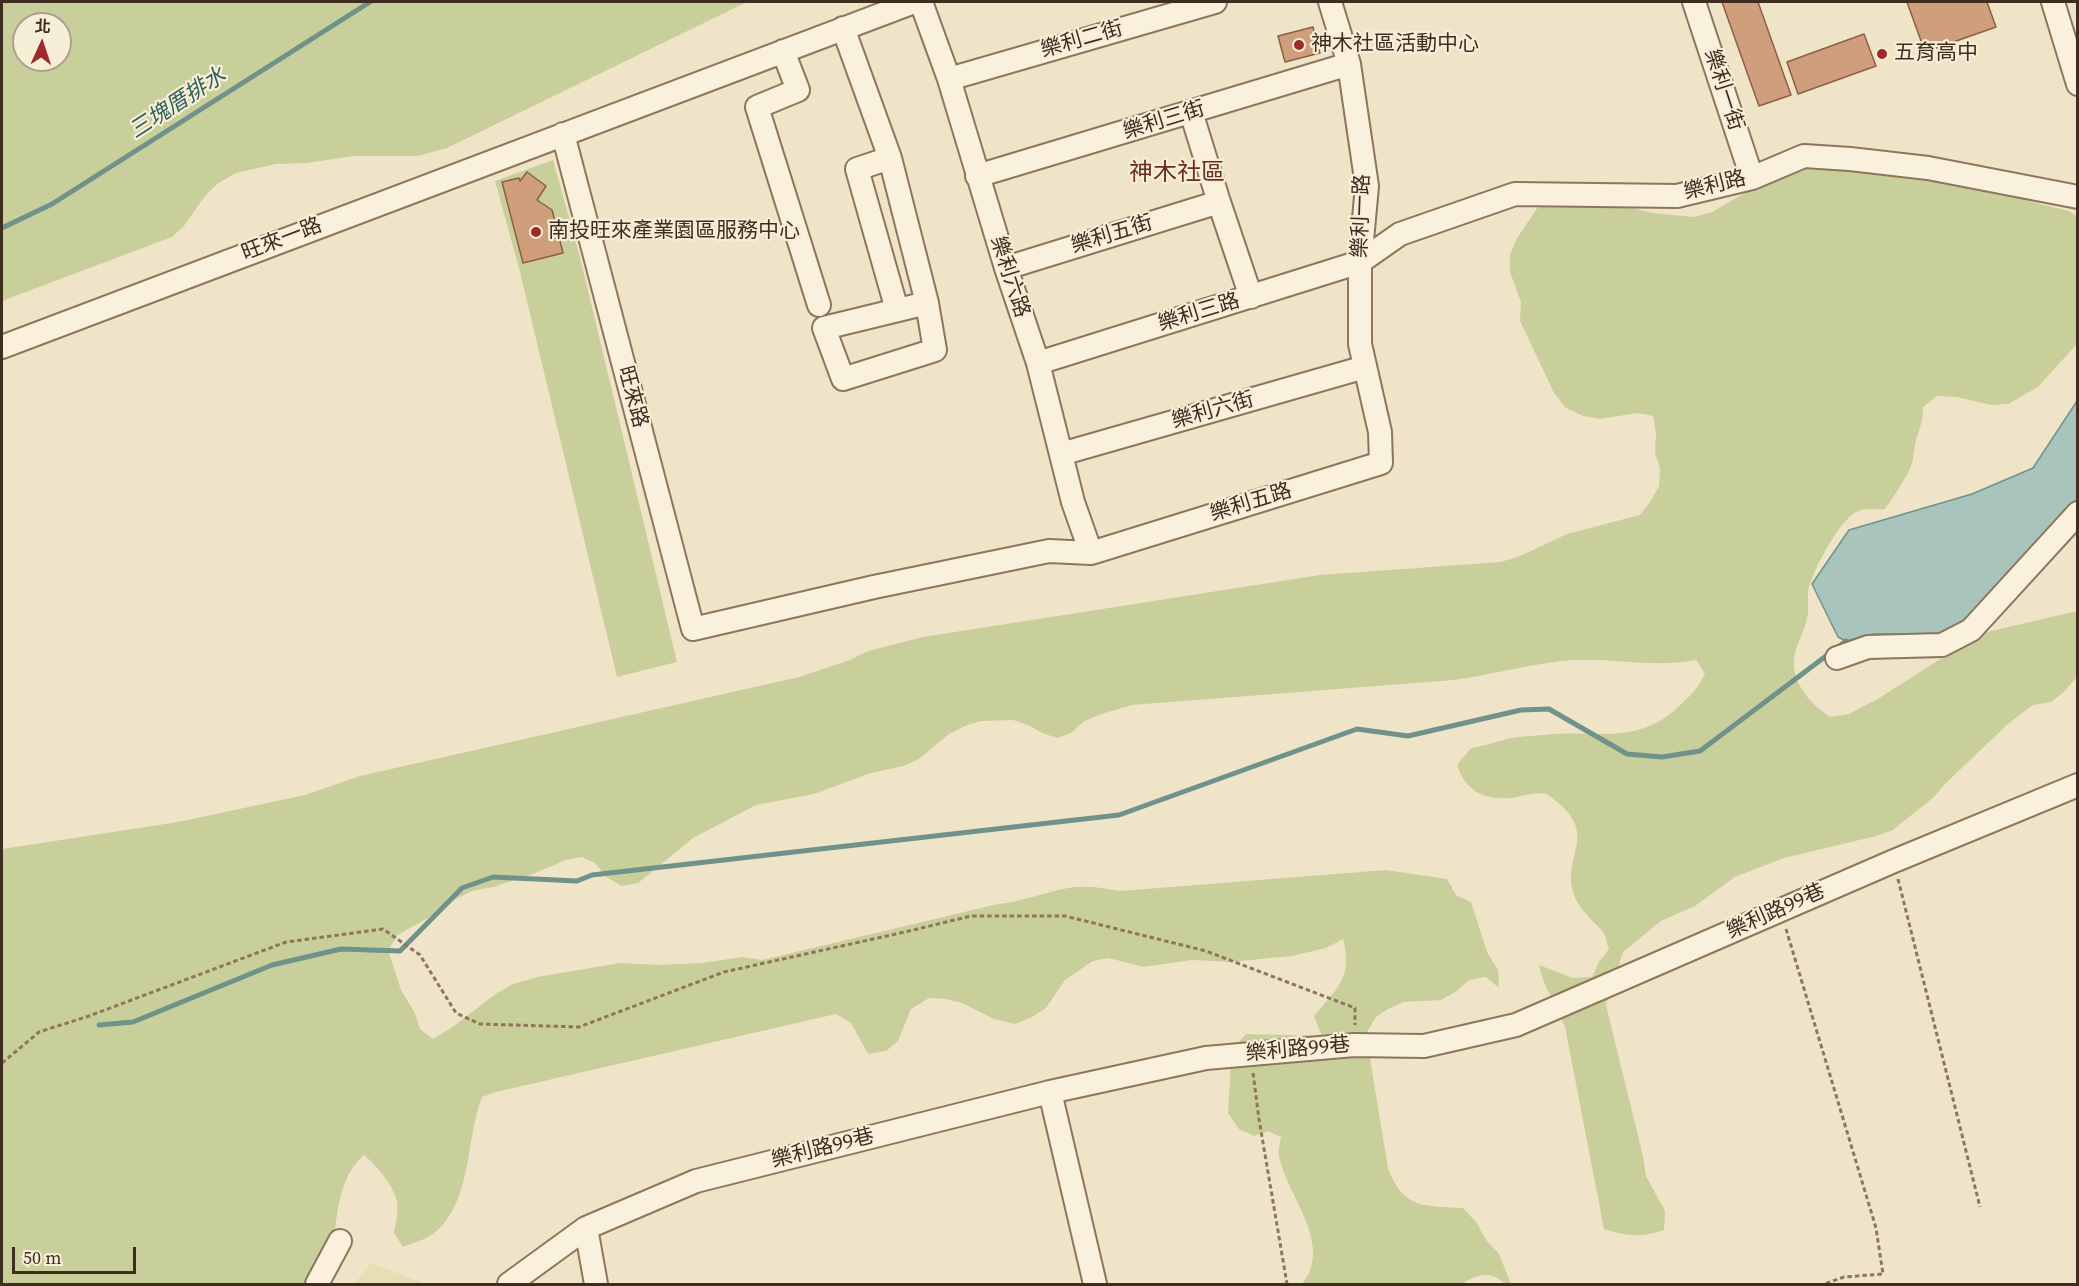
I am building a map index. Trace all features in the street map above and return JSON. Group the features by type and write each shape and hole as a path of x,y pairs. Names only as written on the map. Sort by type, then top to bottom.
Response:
{"street":[{"path":"563,134 914,2"},
{"name":"樂利六路","path":"921,2 949,79 977,176 1038,363 1073,502 1091,553"},
{"name":"樂利二街","path":"949,79 1215,2"},
{"name":"樂利一路","path":"1330,2 1349,63 1367,186 1360,262 1360,344 1380,432"},
{"name":"樂利一街","path":"1694,2 1752,178"},
{"path":"2053,2 2071,34 2078,84"},
{"path":"843,28 890,158 927,303 935,350 843,380 824,328 927,303"},
{"path":"783,51 798,90 757,107 819,305"},
{"name":"樂利三街","path":"977,176 1349,63"},
{"path":"1191,112 1251,297"},
{"name":"旺來一路","path":"2,347 563,134"},
{"name":"旺來路","path":"563,134 693,629 874,587 1049,551 1091,553"},
{"name":"樂利路","path":"1360,262 1400,234 1515,195 1677,196 1752,178 1804,156 1928,168 2078,198"},
{"path":"890,158 857,169 897,310"},
{"name":"樂利五街","path":"1006,268 1219,202"},
{"name":"樂利三路","path":"1038,363 1360,262"},
{"name":"樂利六街","path":"1061,454 1365,367"},
{"name":"樂利五路","path":"1091,553 1381,463 1380,432"},
{"path":"1837,658 1868,647 1942,645 1971,630 2078,513"},
{"name":"樂利路99巷","path":"509,1284 586,1228 696,1181 1050,1092 1206,1058 1354,1045 1424,1046 1516,1025 1894,861 2078,785"},
{"path":"1050,1092 1095,1284"},
{"path":"586,1228 596,1284"},
{"path":"317,1284 340,1241"}],"path":[{"path":"1894,861 1980,1206"},
{"path":"1780,910 1876,1228 1883,1274 1844,1277 1824,1284"},
{"path":"2,1063 39,1032 89,1016 286,942 383,929 420,956 456,1013 480,1024 579,1027 724,972 971,916 1065,916 1206,951 1355,1008 1354,1045"},
{"path":"1250,1054 1287,1284"}],"shaded area":[{"path":"371,1263 421,1282 423,1284 354,1284"}],"green space":[{"path":"2,2 747,2 447,148 418,156 354,156 307,163 276,164 236,173 217,184 205,196 184,226 172,237 2,301"},
{"path":"553,160 580,257 677,662 617,677 520,272 495,181"},
{"path":"1811,160 2000,189 2032,202 2069,211 2077,216 2077,344 2038,387 2008,404 1991,405 1957,397 1937,396 1923,407 1912,463 1885,509 1861,510 1851,516 1829,545 1812,578 1808,591 1806,622 1795,653 1794,663 1802,690 1830,717 1849,714 1881,697 1973,638 1991,631 2077,611 2077,677 2063,693 2051,702 2033,705 2009,723 1934,797 1893,830 1784,858 1735,877 1695,906 1661,921 1623,952 1606,1005 1646,1176 1665,1211 1664,1230 1634,1235 1604,1229 1565,1027 1539,965 1573,978 1592,977 1599,962 1609,949 1603,932 1584,912 1576,900 1572,887 1572,864 1577,845 1576,827 1571,816 1548,795 1537,793 1500,798 1483,795 1470,787 1460,774 1457,765 1471,748 1511,738 1562,734 1613,734 1645,728 1676,709 1699,685 1705,674 1696,660 1646,663 1579,660 1548,663 1454,680 1132,705 1098,715 1083,722 1071,733 1057,738 1013,720 982,721 949,734 919,759 903,766 868,774 814,794 756,805 693,838 638,883 622,886 606,877 595,863 582,857 566,860 533,874 472,891 440,907 428,918 398,935 388,950 401,990 415,1013 420,1029 433,1039 497,993 513,984 537,977 620,963 659,965 702,963 742,957 762,960 1074,887 1120,891 1386,870 1447,879 1456,895 1471,902 1487,952 1498,970 1499,988 1486,977 1469,980 1457,991 1441,1000 1404,1002 1376,1017 1366,1034 1388,1168 1394,1181 1408,1198 1416,1203 1463,1208 1499,1254 1511,1284 1505,1284 1494,1277 1484,1275 1462,1284 1302,1284 1311,1268 1312,1240 1308,1225 1283,1170 1279,1154 1281,1137 1268,1131 1254,1136 1239,1129 1228,1113 1231,1060 1236,1045 1246,1034 1332,1036 1321,1034 1314,1016 1341,982 1346,963 1343,939 1326,948 1292,956 1230,962 1192,960 1143,967 1109,958 1093,961 1065,980 1046,1008 1015,1024 994,1019 962,1003 929,998 911,1009 898,1041 886,1051 868,1054 851,1023 836,1014 496,1092 482,1097 462,1188 455,1205 446,1221 426,1238 403,1247 394,1233 397,1214 395,1195 377,1168 364,1155 355,1165 343,1189 331,1257 323,1284 2,1284 2,849 178,822 305,795 360,776 799,677 850,660 868,651 923,637 1320,575 1500,562 1518,557 1567,534 1640,515 1659,486 1660,468 1655,453 1656,433 1653,416 1637,413 1600,419 1583,416 1566,408 1554,393 1520,321 1521,302 1510,272 1510,255 1517,238 1538,207 1558,204 1614,203 1652,213 1694,217 1712,212 1791,166"}],"water":[{"path":"2077,401 2077,501 1953,634 1874,634 1846,641 1838,637 1812,584 1849,530 1972,494 2033,468"}],"building":[{"path":"1722,2 1758,2 1791,95 1759,106"},
{"path":"1907,2 1987,2 1996,27 1925,52"},
{"name":"神木社區活動中心","path":"1313,27 1320,53 1285,62 1278,36"},
{"path":"1864,34 1876,66 1798,94 1787,62"},
{"name":"南投旺來產業園區服務中心","path":"527,172 546,186 537,200 552,210 563,253 523,263 502,182 519,178 520,181"}],"waterway":[{"name":"三塊厝排水","path":"2,228 52,204 370,2"},
{"path":"1837,648 1846,641"},
{"path":"99,1025 133,1022 272,965 341,949 400,951 462,888 493,877 577,881 592,875 1119,815 1357,729 1408,736 1521,710 1549,709 1627,754 1662,757 1700,751 1830,653"}],"place":[{"name":"神木社區活動中心","path":"1299,45"},
{"name":"五育高中","path":"1882,54"},
{"name":"南投旺來產業園區服務中心","path":"536,232"}],"district":[{"name":"神木社區","path":"1177,174"}]}
